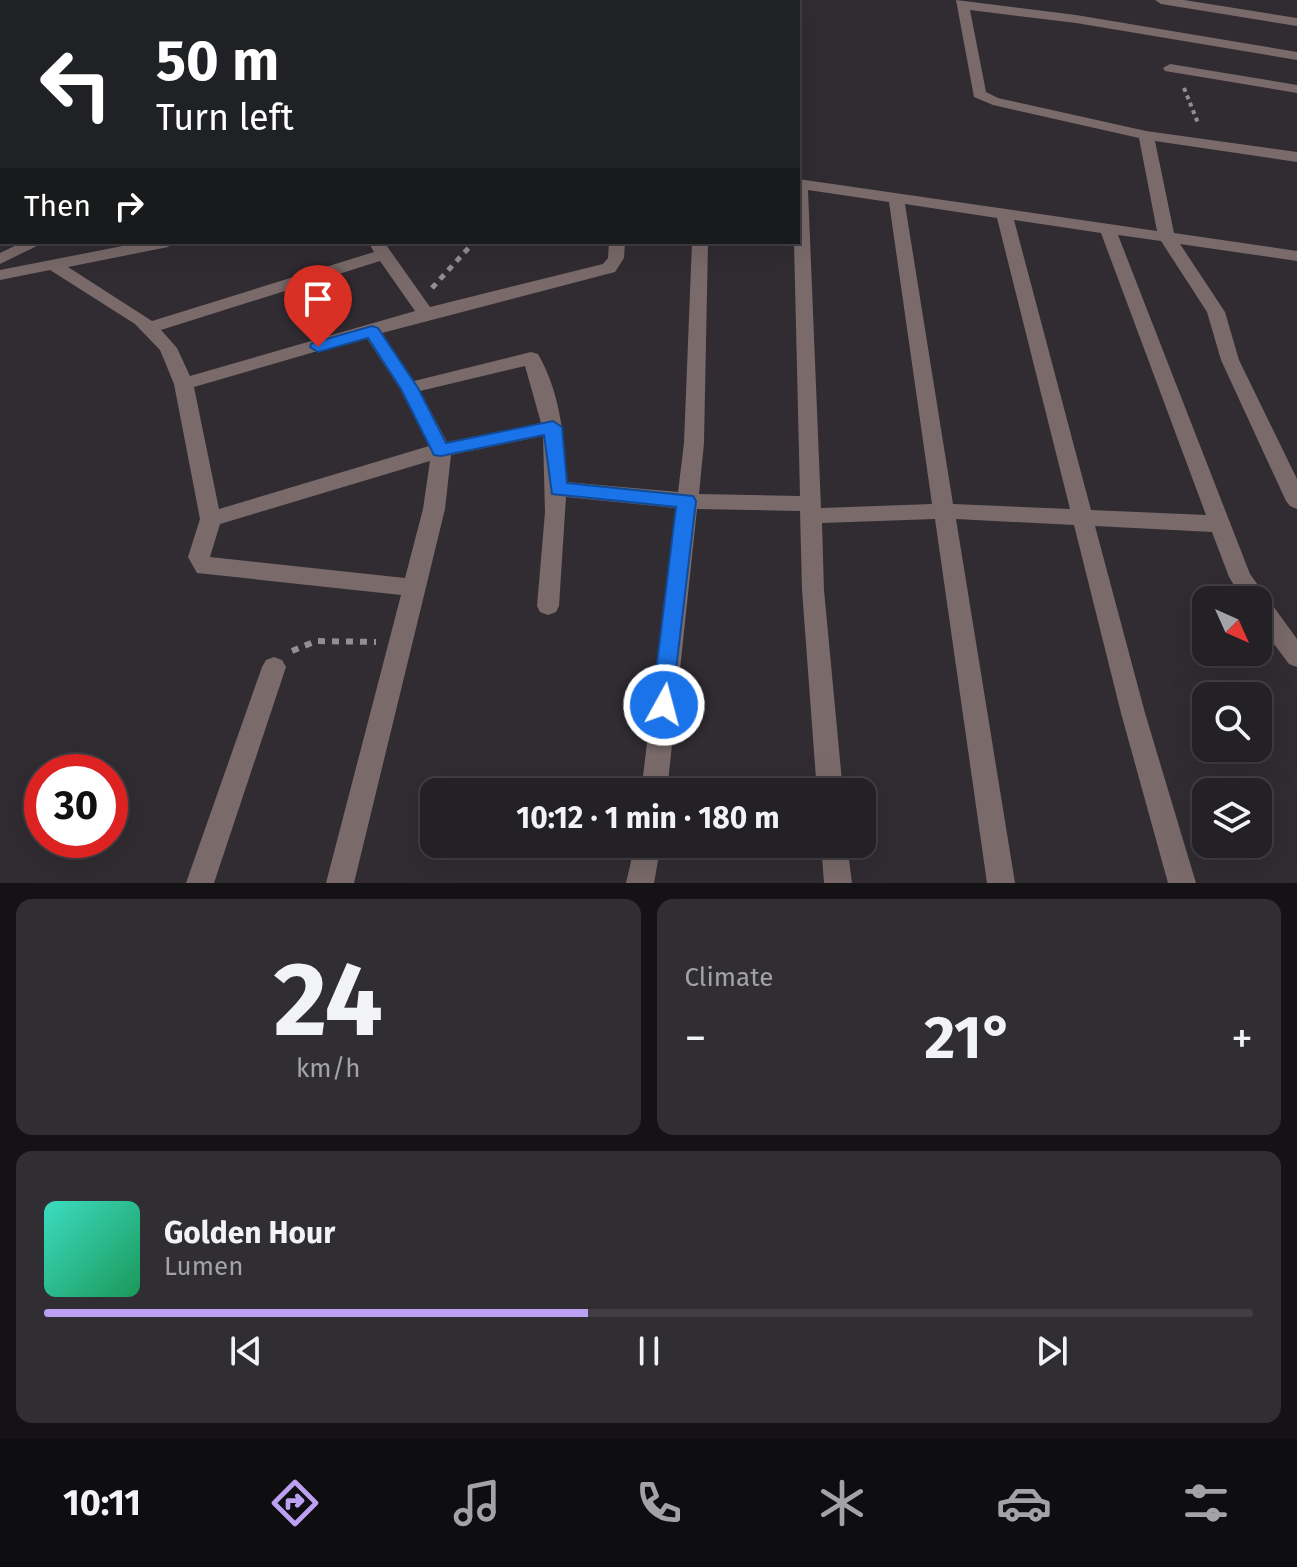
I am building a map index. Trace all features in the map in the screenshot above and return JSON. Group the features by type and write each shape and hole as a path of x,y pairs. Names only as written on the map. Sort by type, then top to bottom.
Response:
{"street":[{"path":"1161,0 1297,22"},
{"path":"1297,56 963,3 979,94 993,101 1146,135 1297,157"},
{"path":"1170,68 1297,89"},
{"path":"1146,135 1166,236 1216,312 1230,360 1297,501"},
{"path":"800,184 1297,256"},
{"path":"896,197 1001,883"},
{"path":"1004,213 1182,883"},
{"path":"800,214 813,590 829,778"},
{"path":"1107,228 1246,586"},
{"path":"0,259 33,244"},
{"path":"0,275 159,244"},
{"path":"184,384 372,332 422,309 598,272 615,264 617,244"},
{"path":"656,778 694,443 700,244"},
{"path":"149,328 380,248 422,309"},
{"path":"55,266 149,328 168,348 184,384 211,519 199,557 205,567 414,588"},
{"path":"340,883 434,509 441,450 409,388 372,332"},
{"path":"409,388 528,356 533,361 553,427 558,489 548,606"},
{"path":"211,519 441,450 553,427"},
{"path":"558,489 810,510 1082,515 1220,524"},
{"path":"1272,624 1297,657"},
{"path":"200,883 274,667"},
{"path":"640,883 645,858"},
{"path":"835,858 838,883"}],"path":[{"path":"422,309 472,244"},
{"path":"274,667 287,654 316,641 401,642"}],"route":[{"path":"318,347 372,332 409,388 441,450 553,427 558,489 687,501 664,705"}]}
